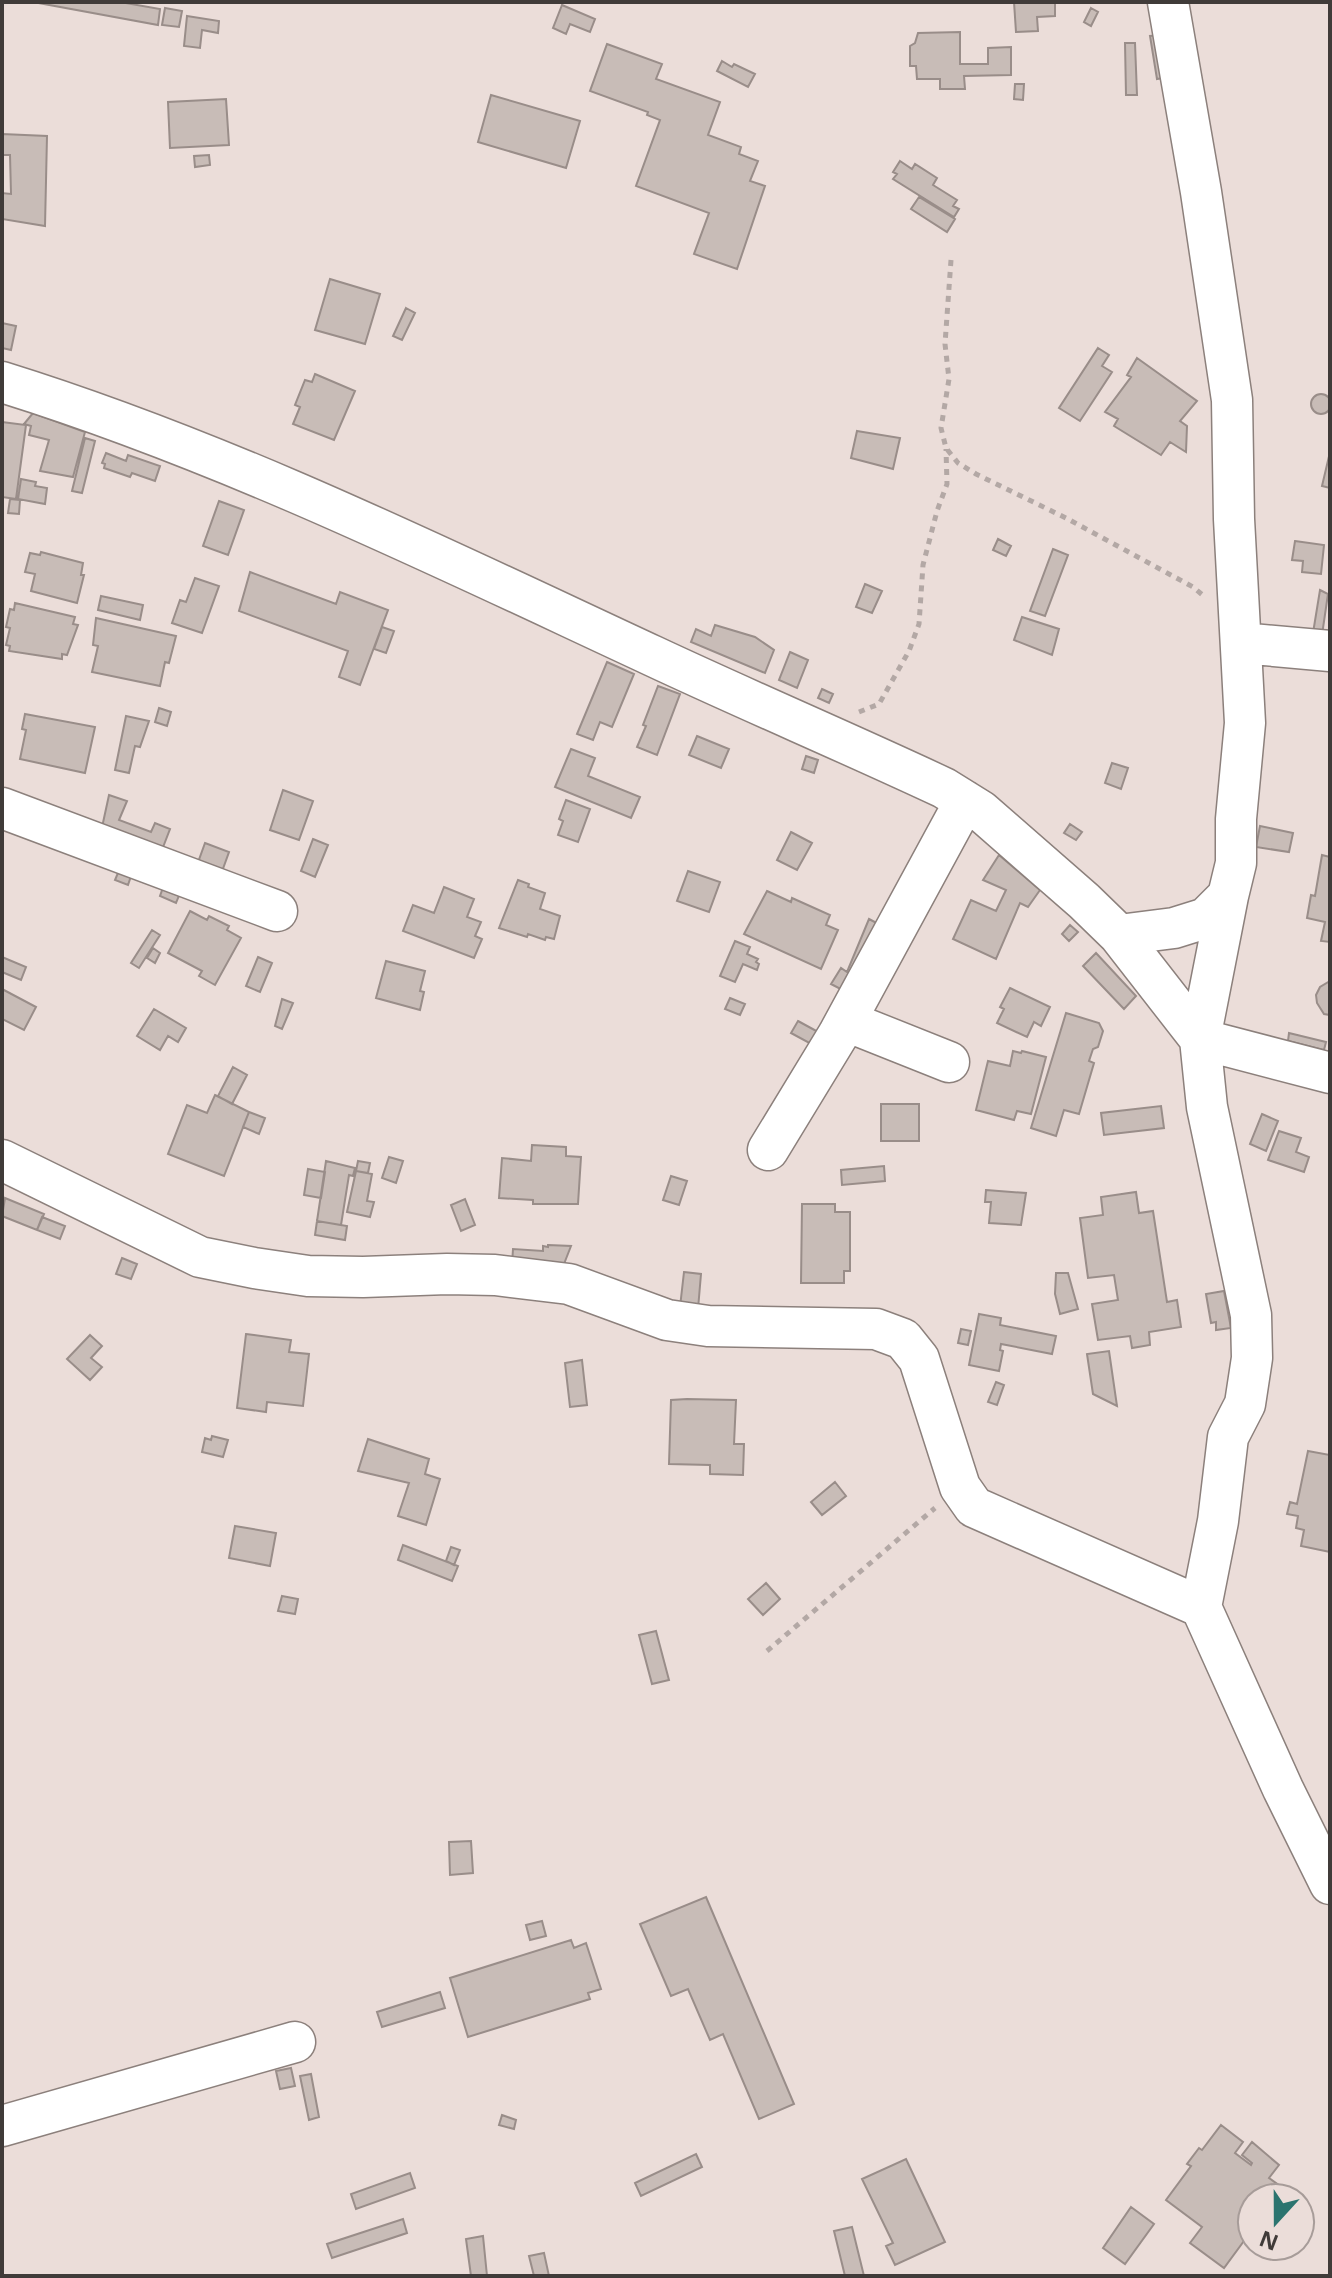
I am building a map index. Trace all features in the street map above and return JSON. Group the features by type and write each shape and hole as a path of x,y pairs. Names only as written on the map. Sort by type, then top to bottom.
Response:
{"street":[{"path":"1168,2 1201,192 1232,400 1234,519 1245,723 1236,819 1236,863 1200,1039 1207,1107 1251,1315 1252,1358 1245,1404 1228,1437 1218,1521 1201,1607 1283,1789 1330,1884"},
{"path":"2,382 112,417 229,464 481,575 944,788 981,811 1119,935 1200,1039 1330,1073"},
{"path":"1241,634 1330,651"},
{"path":"768,1150 846,1021 965,801"},
{"path":"2,808 277,911"},
{"path":"1119,935 1174,928 1206,918 1228,896"},
{"path":"846,1021 949,1062"},
{"path":"2,1160 200,1257 254,1268 308,1276 495,1275 569,1284 667,1320 695,1324 876,1329 903,1339 919,1359 960,1487 974,1507 1201,1607"},
{"path":"2,2126 295,2042"}],"path":[{"path":"820,730 832,720 879,704 909,651 919,624 923,565 947,484 946,448 941,428 949,379 945,344 951,260"},
{"path":"946,448 958,463 976,474 1066,518 1193,587 1241,634"},
{"path":"767,1651 960,1487"}],"building":[{"path":"33,2 120,2 160,9 158,25"},
{"path":"1014,2 1055,2 1055,16 1037,17 1038,31 1016,32"},
{"path":"562,5 595,19 590,32 570,24 566,34 553,28"},
{"path":"165,8 182,11 179,27 162,25"},
{"path":"1091,8 1098,12 1091,26 1084,22"},
{"path":"187,16 219,21 218,33 202,30 200,48 184,46"},
{"path":"960,32 960,64 988,64 988,48 1011,47 1011,75 964,76 965,89 940,89 940,79 917,79 916,66 910,66 910,46 915,43 918,33"},
{"path":"1162,35 1169,77 1157,79 1150,36"},
{"path":"1125,43 1135,43 1137,95 1126,95"},
{"path":"607,44 662,64 656,79 720,102 708,135 741,147 739,154 758,161 750,181 765,186 737,269 694,254 709,213 636,186 660,120 647,115 648,112 590,91"},
{"path":"722,61 755,74 748,87 717,71"},
{"path":"1015,84 1024,84 1023,100 1014,99"},
{"path":"491,95 580,121 566,168 478,142"},
{"path":"226,99 229,145 170,148 168,102"},
{"path":"2,134 47,136 45,226 2,219 2,193 11,194 10,155 2,155"},
{"path":"209,155 210,165 195,167 194,156"},
{"path":"900,161 912,169 915,164 937,178 933,185 957,200 953,206 959,209 954,217 893,179 897,174 893,172"},
{"path":"919,197 955,219 947,232 911,209"},
{"path":"330,279 380,294 365,344 315,330"},
{"path":"406,308 415,313 402,340 393,336"},
{"path":"2,323 16,326 11,350 2,348"},
{"path":"1098,348 1109,355 1102,366 1112,372 1080,421 1059,408"},
{"path":"1137,358 1197,401 1180,421 1187,426 1186,452 1170,442 1161,455 1114,426 1118,419 1105,412 1131,377 1127,375"},
{"path":"315,374 355,391 334,440 293,424 300,407 295,405 305,380 312,382"},
{"path":"1317,394 1325,394 1331,404 1325,414 1317,414 1311,408 1311,400"},
{"path":"33,413 85,432 73,477 40,471 49,440 29,435 31,426 24,424"},
{"path":"2,422 26,425 16,499 2,497"},
{"path":"857,431 900,438 893,469 851,458"},
{"path":"85,438 95,441 82,493 72,491"},
{"path":"1330,452 1330,488 1322,486"},
{"path":"106,453 126,461 128,455 160,466 155,481 104,468 105,464 102,463"},
{"path":"21,479 47,488 45,504 18,499"},
{"path":"10,499 20,500 19,514 8,513"},
{"path":"219,501 244,510 228,555 203,546"},
{"path":"998,539 1011,546 1006,556 993,550"},
{"path":"1295,541 1324,545 1321,574 1302,572 1303,561 1292,560"},
{"path":"1053,549 1068,555 1045,616 1030,611"},
{"path":"41,552 83,563 81,575 84,575 77,603 31,591 35,574 25,572 30,553 40,555"},
{"path":"250,572 336,604 340,592 388,610 360,685 339,677 348,651 239,611"},
{"path":"195,578 219,586 202,633 172,623 180,600 186,602"},
{"path":"865,584 882,591 872,613 856,607"},
{"path":"1320,590 1328,594 1322,635 1313,633"},
{"path":"101,596 143,605 140,620 98,610"},
{"path":"15,603 75,617 73,624 78,625 67,655 62,654 62,659 9,651 10,646 6,645 10,628 6,627 10,609 14,610"},
{"path":"1022,617 1059,629 1052,655 1014,640"},
{"path":"96,618 176,636 169,663 165,662 160,686 92,672 98,646 93,645"},
{"path":"715,625 755,637 774,650 765,673 691,642 696,629 711,636"},
{"path":"382,627 394,631 386,653 374,649"},
{"path":"790,652 808,660 797,688 779,680"},
{"path":"607,662 634,674 612,727 600,722 593,740 577,734"},
{"path":"658,686 680,694 657,755 637,747"},
{"path":"822,689 833,694 829,703 818,698"},
{"path":"159,708 171,712 167,726 155,722"},
{"path":"25,714 95,727 85,773 20,759 26,730 22,729"},
{"path":"126,716 149,721 140,747 135,746 129,773 115,770"},
{"path":"697,736 729,749 721,768 689,755"},
{"path":"571,749 595,758 588,776 640,797 631,818 555,787"},
{"path":"806,756 818,760 814,773 802,769"},
{"path":"1112,763 1128,768 1121,789 1105,783"},
{"path":"283,790 313,801 299,840 270,830"},
{"path":"109,795 127,801 119,820 151,832 155,823 170,829 160,855 101,832"},
{"path":"566,800 590,809 578,842 558,835 563,821 559,819"},
{"path":"1070,824 1082,832 1076,840 1064,833"},
{"path":"1260,826 1293,833 1289,852 1256,847"},
{"path":"791,832 812,843 797,870 777,860"},
{"path":"313,839 328,845 315,877 301,871"},
{"path":"205,843 229,852 220,877 196,868"},
{"path":"999,855 1040,890 1028,907 1020,903 996,959 953,939 971,900 996,911 1006,890 983,880"},
{"path":"1322,855 1330,857 1330,942 1321,941 1325,922 1307,918 1311,895 1315,896"},
{"path":"120,868 132,873 128,885 115,880"},
{"path":"688,871 720,882 709,912 677,901"},
{"path":"518,880 545,893 540,909 560,916 554,939 546,937 545,940 528,934 527,937 499,928"},
{"path":"165,882 182,888 176,903 160,896"},
{"path":"444,887 474,899 467,917 481,922 475,936 482,939 474,958 403,931 413,905 434,913"},
{"path":"767,891 830,915 826,925 838,930 821,969 744,934"},
{"path":"190,911 229,926 227,930 241,938 215,985 199,976 202,971 168,953"},
{"path":"869,919 886,928 852,995 831,984 841,968 847,972"},
{"path":"1070,925 1078,932 1069,941 1062,934"},
{"path":"152,930 160,935 139,968 131,963"},
{"path":"735,941 750,947 747,954 758,959 756,962 759,964 757,970 743,964 735,982 720,976"},
{"path":"153,948 160,953 155,963 147,958"},
{"path":"1096,953 1136,996 1124,1009 1083,966"},
{"path":"2,957 26,967 21,980 2,972"},
{"path":"258,957 272,963 260,992 246,986"},
{"path":"386,961 425,971 420,991 424,992 420,1010 376,998"},
{"path":"1330,981 1330,1015 1324,1014 1316,995 1320,987"},
{"path":"1010,988 1050,1007 1041,1026 1034,1022 1027,1037 997,1023 1004,1009 1000,1007"},
{"path":"2,989 36,1007 24,1030 2,1019"},
{"path":"730,998 745,1004 740,1015 725,1009"},
{"path":"282,999 293,1003 282,1029 275,1026"},
{"path":"154,1009 186,1028 178,1042 168,1036 160,1050 137,1036"},
{"path":"1066,1013 1099,1023 1103,1031 1089,1061 1094,1063 1079,1114 1064,1110 1056,1136 1031,1128"},
{"path":"798,1021 820,1033 813,1045 791,1033"},
{"path":"1289,1033 1326,1042 1324,1050 1288,1041"},
{"path":"1013,1051 1046,1057 1031,1114 1017,1111 1014,1120 976,1110 988,1061 1010,1066"},
{"path":"233,1067 247,1075 232,1104 218,1096"},
{"path":"215,1095 249,1112 224,1176 168,1154 187,1105 207,1113"},
{"path":"881,1104 919,1104 919,1141 881,1141"},
{"path":"1161,1106 1164,1128 1104,1135 1101,1113"},
{"path":"249,1112 265,1118 259,1134 243,1127"},
{"path":"1262,1114 1278,1121 1266,1151 1250,1144"},
{"path":"1279,1131 1301,1138 1296,1152 1309,1157 1304,1172 1268,1160"},
{"path":"532,1145 566,1147 566,1156 581,1157 578,1204 533,1204 533,1200 499,1198 502,1158 531,1161"},
{"path":"389,1157 403,1161 396,1183 382,1178"},
{"path":"326,1161 355,1168 353,1176 349,1175 341,1225 317,1221"},
{"path":"358,1161 370,1163 368,1173 356,1171"},
{"path":"884,1166 885,1181 842,1185 841,1170"},
{"path":"308,1169 325,1172 321,1198 304,1195"},
{"path":"356,1171 372,1174 367,1201 374,1202 370,1217 347,1212"},
{"path":"671,1176 687,1181 679,1205 663,1200"},
{"path":"986,1190 1026,1193 1021,1225 989,1223 991,1202 985,1202"},
{"path":"1136,1192 1139,1213 1153,1211 1167,1302 1177,1300 1181,1327 1149,1332 1150,1345 1132,1348 1130,1336 1098,1340 1092,1304 1118,1300 1114,1275 1088,1278 1080,1218 1103,1215 1101,1197"},
{"path":"5,1198 44,1214 37,1230 2,1216"},
{"path":"465,1199 475,1225 461,1231 451,1205"},
{"path":"802,1204 835,1204 835,1212 850,1212 850,1271 844,1271 844,1283 801,1283"},
{"path":"42,1217 65,1226 60,1239 37,1230"},
{"path":"317,1221 347,1226 345,1240 315,1235"},
{"path":"543,1246 571,1246 562,1269 512,1265 513,1249 543,1251"},
{"path":"122,1258 137,1264 131,1279 116,1274"},
{"path":"684,1272 701,1274 698,1309 680,1307"},
{"path":"1056,1273 1068,1273 1078,1309 1060,1314 1055,1294"},
{"path":"1224,1291 1231,1328 1216,1330 1216,1322 1211,1323 1206,1294"},
{"path":"979,1314 1001,1318 1000,1325 1056,1336 1052,1354 1001,1344 1000,1350 1003,1351 999,1371 969,1365"},
{"path":"961,1329 971,1331 968,1345 958,1343"},
{"path":"246,1334 291,1340 289,1352 309,1354 303,1406 267,1402 266,1412 237,1408"},
{"path":"90,1335 102,1346 91,1358 102,1367 90,1380 67,1359"},
{"path":"1109,1351 1117,1406 1093,1394 1087,1354"},
{"path":"582,1360 587,1405 570,1407 565,1363"},
{"path":"996,1382 1004,1385 997,1405 988,1402"},
{"path":"671,1400 736,1400 734,1444 744,1444 743,1475 710,1474 710,1465 669,1464"},
{"path":"212,1436 228,1440 223,1457 202,1452 205,1438 211,1440"},
{"path":"368,1439 429,1459 425,1474 440,1479 426,1525 398,1516 409,1483 358,1471"},
{"path":"1308,1451 1330,1455 1330,1552 1301,1546 1304,1530 1296,1528 1298,1516 1287,1514 1290,1502 1297,1504"},
{"path":"835,1482 846,1496 822,1515 811,1502"},
{"path":"235,1526 276,1533 270,1566 229,1558"},
{"path":"403,1545 458,1566 452,1581 398,1560"},
{"path":"451,1547 460,1550 454,1565 446,1561"},
{"path":"766,1583 780,1599 763,1615 748,1599"},
{"path":"282,1596 298,1599 295,1614 278,1611"},
{"path":"656,1631 669,1680 652,1684 639,1635"},
{"path":"471,1841 473,1873 450,1875 449,1842"},
{"path":"706,1897 794,2104 759,2119 723,2034 710,2040 688,1989 671,1996 640,1924"},
{"path":"542,1921 546,1936 530,1940 526,1925"},
{"path":"571,1940 574,1948 586,1943 601,1989 588,1993 590,1999 468,2037 450,1978"},
{"path":"440,1992 445,2008 382,2027 377,2012"},
{"path":"291,2068 295,2086 280,2089 276,2071"},
{"path":"311,2074 319,2117 309,2120 300,2076"},
{"path":"502,2115 516,2120 514,2129 499,2125"},
{"path":"1221,2125 1243,2142 1235,2153 1251,2165 1242,2155 1252,2142 1279,2165 1269,2178 1275,2182 1236,2182 1236,2252 1224,2268 1190,2243 1202,2227 1166,2200 1191,2166 1187,2164 1199,2148 1202,2150"},
{"path":"696,2154 702,2167 641,2196 635,2183"},
{"path":"906,2159 945,2242 895,2265 886,2246 893,2243 862,2179"},
{"path":"410,2173 415,2188 356,2209 351,2194"},
{"path":"1131,2207 1154,2224 1125,2264 1103,2248"},
{"path":"403,2219 407,2233 332,2258 327,2244"},
{"path":"852,2227 864,2276 845,2276 834,2231"},
{"path":"483,2236 487,2276 471,2276 466,2239"},
{"path":"544,2253 549,2276 534,2276 529,2256"}]}
